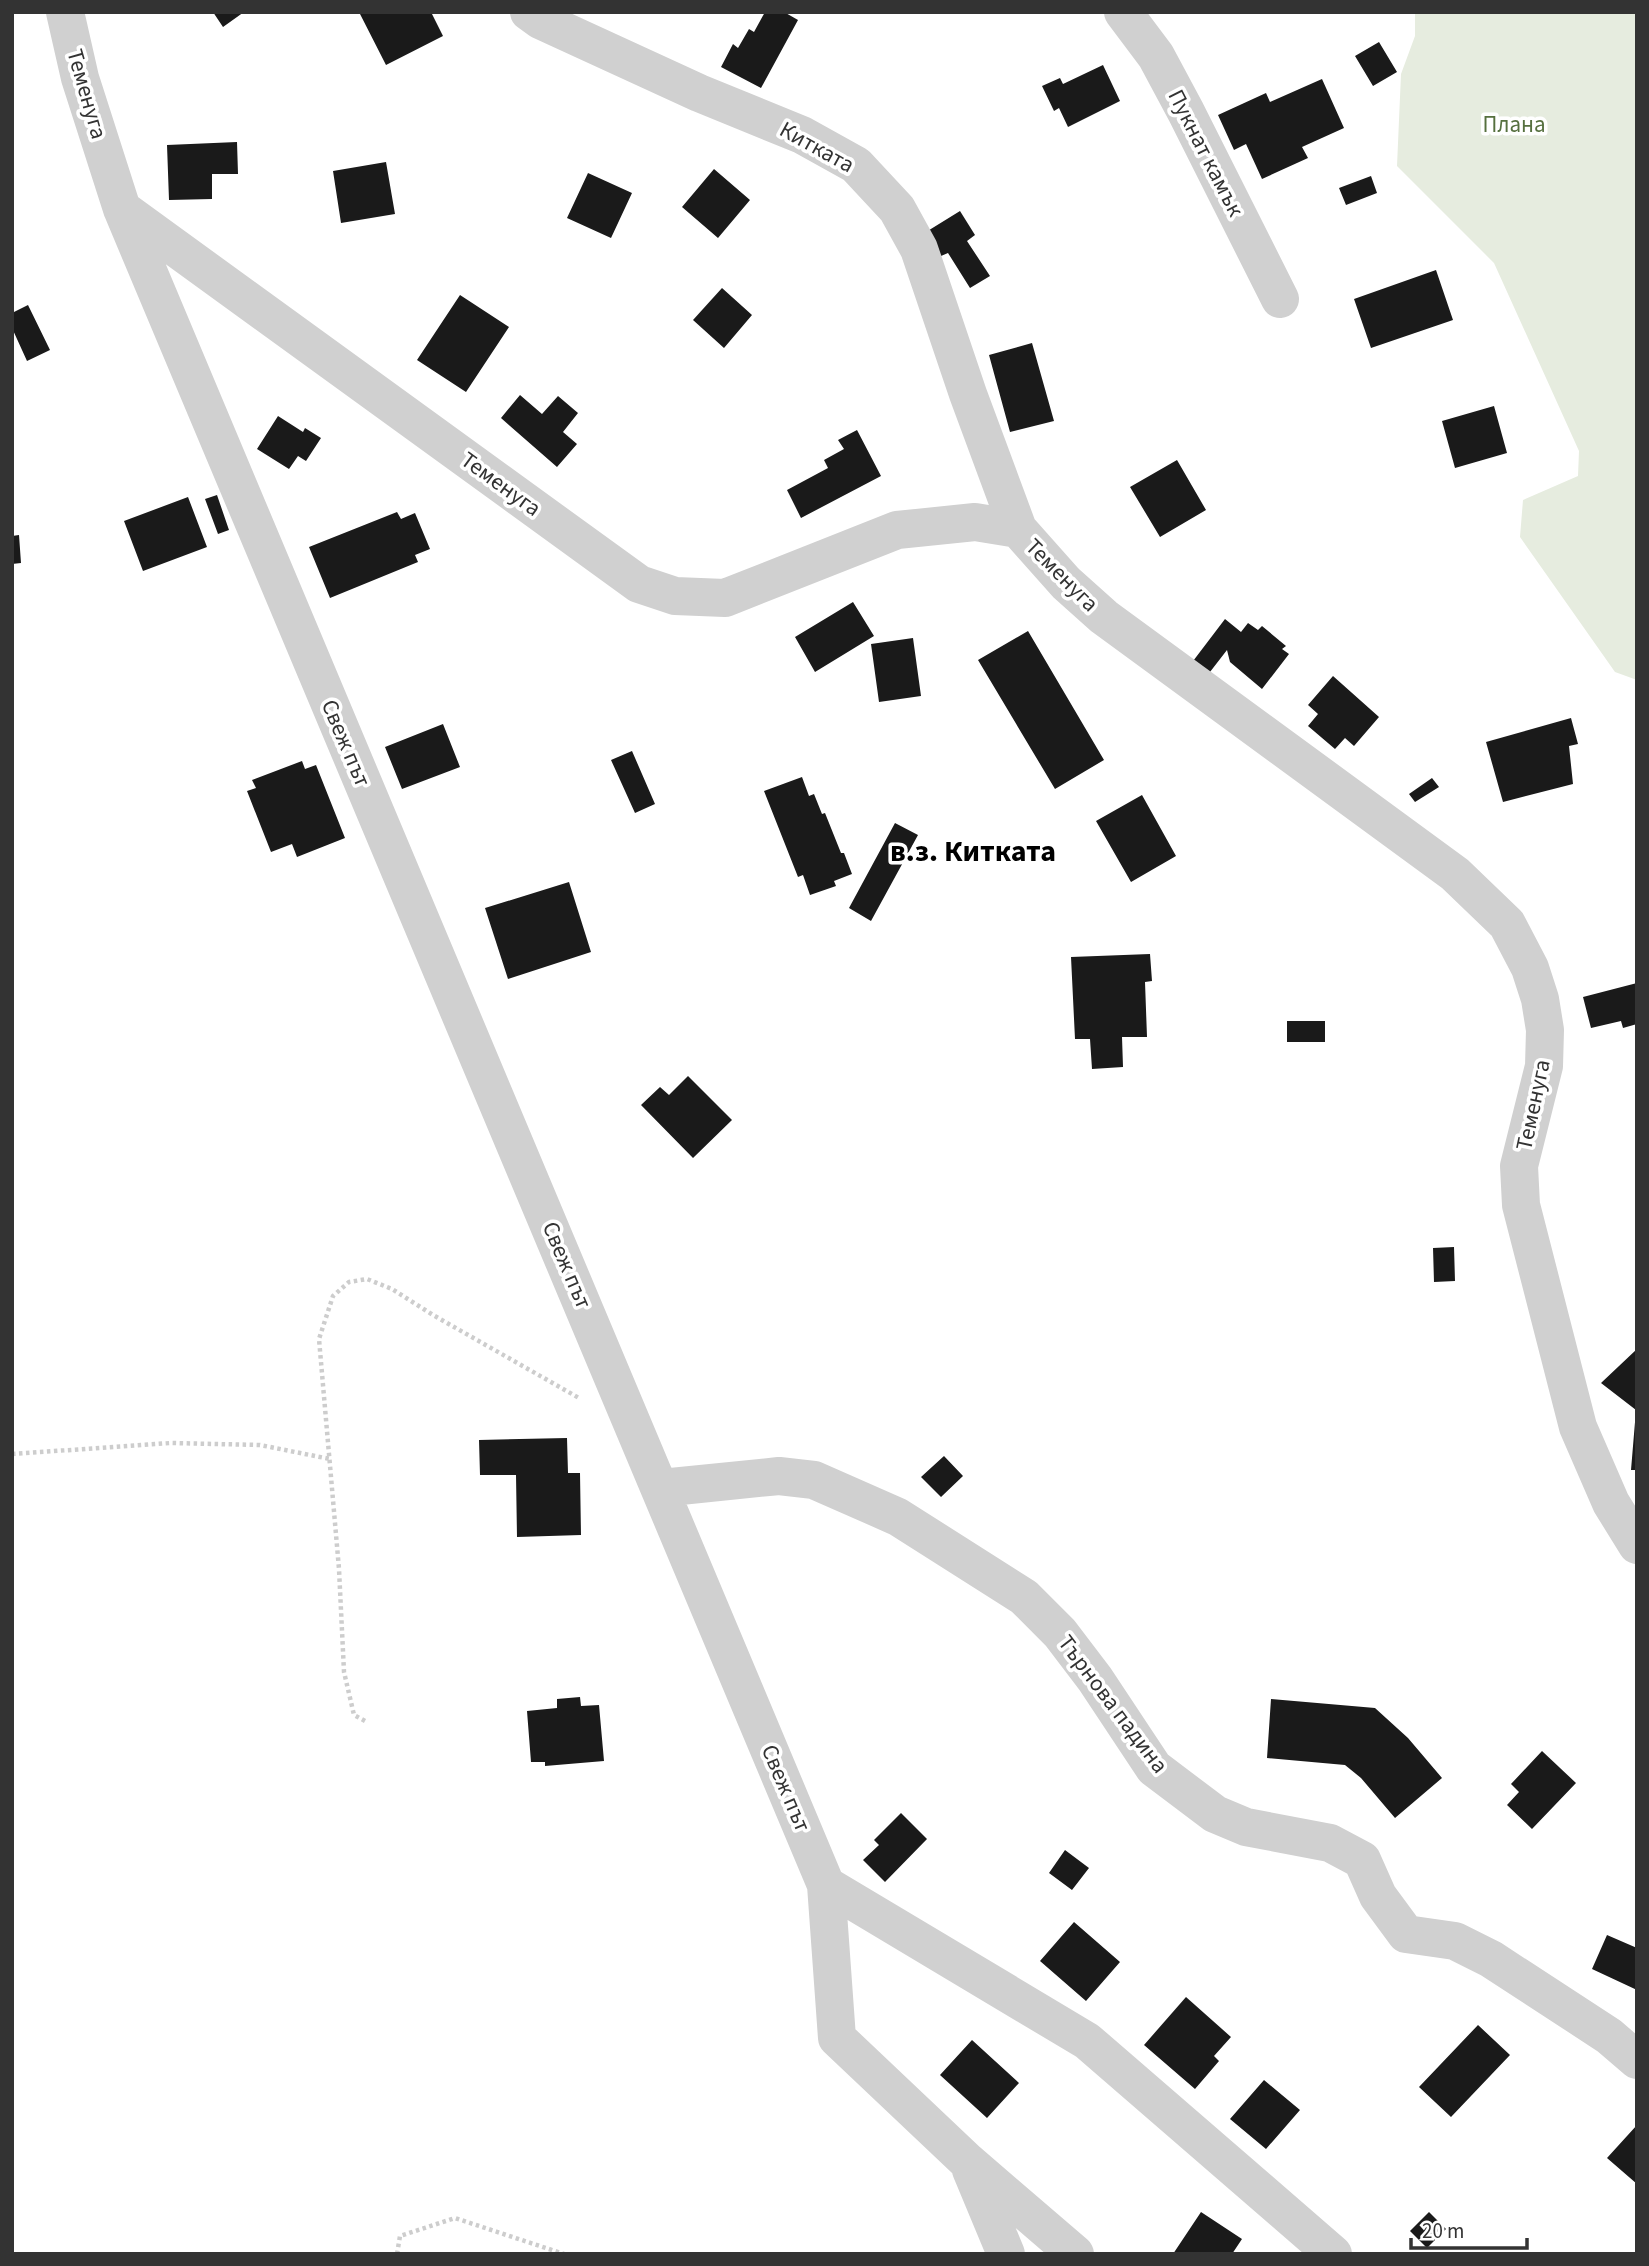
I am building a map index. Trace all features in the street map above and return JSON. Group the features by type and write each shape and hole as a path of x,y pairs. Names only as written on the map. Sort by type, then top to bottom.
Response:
{"street":[{"name":"Теменуга","path":"65,12 80,78 122,209 639,584 675,596 726,598 897,530 975,522 1018,529 1066,583 1104,617 1455,874 1507,925 1530,968 1540,999 1545,1030 1544,1066 1520,1166 1521,1205 1578,1427 1611,1503 1637,1545"},
{"name":"Китката","path":"529,12 540,20 699,93 802,135 856,165 897,209 919,249 968,394 1018,529"},
{"name":"Пукнат камък","path":"1123,12 1156,56 1280,299"},
{"name":"Свеж път","path":"122,209 826,1885 838,2038 968,2162 1075,2254"},
{"name":"Търнова падина","path":"660,1488 779,1476 814,1480 898,1517 1024,1597 1060,1633 1095,1679 1154,1768 1215,1814 1246,1827 1330,1843 1362,1860 1378,1896 1406,1934 1455,1941 1491,1959 1609,2036 1637,2060"},
{"path":"826,1885 1087,2041 1333,2254"},
{"path":"968,2162 1006,2254"}],"path":[{"path":"365,1721 354,1715 344,1672 344,1640 319,1339 333,1296 349,1282 367,1279 392,1289 579,1398 602,1406 627,1408"},
{"path":"12,1454 171,1443 260,1445 330,1459"},
{"path":"397,2254 400,2236 455,2218 564,2254"}],"green space":[{"name":"Плана","path":"1415,12 1637,12 1637,680 1615,672 1520,537 1523,500 1578,476 1579,451 1494,263 1397,166 1401,74 1415,36"}],"building":[{"path":"213,12 244,12 223,27"},
{"path":"359,12 431,12 443,36 386,65"},
{"path":"765,12 784,12 798,20 761,88 721,67 733,44 738,48 749,29 754,32"},
{"path":"1379,42 1397,72 1373,86 1355,56"},
{"path":"1103,65 1120,101 1068,127 1059,108 1054,111 1042,86 1060,78 1063,84"},
{"path":"1322,79 1344,128 1302,147 1308,158 1262,179 1246,144 1234,150 1218,115 1266,93 1270,102"},
{"path":"237,142 238,174 212,174 212,199 169,200 167,145"},
{"path":"386,162 395,214 341,223 333,171"},
{"path":"714,169 750,200 718,238 682,207"},
{"path":"588,173 632,193 611,238 567,218"},
{"path":"1371,176 1377,193 1346,205 1339,188"},
{"path":"960,211 975,235 967,241 990,276 970,288 948,253 941,256 926,232"},
{"path":"1436,270 1453,320 1371,348 1354,299"},
{"path":"722,288 752,315 724,348 693,320"},
{"path":"460,295 509,327 466,392 417,360"},
{"path":"28,305 50,350 27,361 12,328 12,313"},
{"path":"1032,343 1054,421 1010,432 989,355"},
{"path":"520,395 542,414 558,396 578,413 563,432 577,444 557,467 501,418"},
{"path":"1494,406 1507,453 1455,468 1442,421"},
{"path":"278,416 303,432 305,428 321,438 306,461 298,456 289,469 257,449"},
{"path":"857,430 881,476 801,518 787,490 828,468 824,460 844,449 838,440"},
{"path":"1177,460 1206,510 1160,537 1130,487"},
{"path":"217,495 229,530 218,534 205,499"},
{"path":"188,497 207,547 143,571 124,521"},
{"path":"397,512 401,519 415,513 430,549 415,555 418,562 330,598 309,547"},
{"path":"19,535 21,563 12,564 12,536"},
{"path":"853,602 874,636 815,672 795,637"},
{"path":"1225,619 1241,632 1248,623 1258,630 1262,626 1286,646 1282,649 1289,654 1262,689 1230,662 1227,650 1203,681 1187,669"},
{"path":"1028,631 1104,760 1055,789 978,660"},
{"path":"913,638 921,696 879,702 871,644"},
{"path":"1333,676 1379,717 1354,746 1345,738 1335,749 1308,726 1318,714 1308,705"},
{"path":"1571,718 1578,744 1569,746 1573,784 1503,802 1486,742"},
{"path":"443,724 460,767 402,789 385,747"},
{"path":"632,751 655,804 635,813 611,760"},
{"path":"302,761 305,769 316,765 345,838 297,857 292,844 271,852 247,791 256,788 252,780"},
{"path":"802,777 809,796 814,794 822,814 825,813 852,874 834,881 836,886 810,895 803,875 798,877 764,791"},
{"path":"1432,778 1439,787 1415,802 1409,794"},
{"path":"1142,795 1176,856 1131,882 1096,821"},
{"path":"895,823 918,835 871,921 849,908"},
{"path":"569,882 591,952 508,979 485,908"},
{"path":"1150,954 1152,981 1145,982 1147,1037 1122,1037 1123,1067 1092,1069 1090,1039 1075,1039 1071,957"},
{"path":"1637,983 1637,1024 1623,1028 1621,1021 1591,1028 1583,997"},
{"path":"1287,1021 1325,1021 1325,1042 1287,1042"},
{"path":"688,1076 732,1120 693,1158 641,1105 660,1087 669,1095"},
{"path":"1454,1247 1455,1281 1434,1282 1433,1248"},
{"path":"1637,1349 1637,1470 1631,1470 1636,1410 1601,1383"},
{"path":"567,1438 568,1473 580,1473 581,1535 517,1537 516,1475 480,1475 479,1440"},
{"path":"944,1456 963,1476 941,1497 921,1477"},
{"path":"580,1697 581,1706 599,1705 604,1761 545,1766 545,1762 531,1762 527,1711 557,1708 557,1699"},
{"path":"1271,1699 1375,1708 1408,1738 1442,1778 1395,1818 1361,1778 1345,1765 1267,1758"},
{"path":"1542,1751 1576,1783 1532,1829 1507,1805 1519,1792 1511,1784"},
{"path":"901,1813 927,1839 885,1882 863,1860 879,1845 874,1840"},
{"path":"1065,1850 1089,1868 1072,1890 1049,1873"},
{"path":"1074,1922 1120,1962 1086,2001 1040,1961"},
{"path":"1607,1935 1637,1948 1637,1990 1592,1969"},
{"path":"1186,1997 1231,2037 1214,2056 1219,2061 1195,2089 1144,2045"},
{"path":"1478,2025 1510,2055 1451,2117 1419,2087"},
{"path":"972,2040 1019,2083 987,2118 940,2075"},
{"path":"1264,2080 1300,2110 1266,2149 1230,2119"},
{"path":"1637,2125 1637,2184 1607,2158"},
{"path":"1201,2212 1242,2239 1232,2254 1173,2254"},
{"path":"1429,2212 1446,2229 1427,2248 1410,2231"}],"district":[{"name":"в.з. Китката","path":"973,851"}]}
